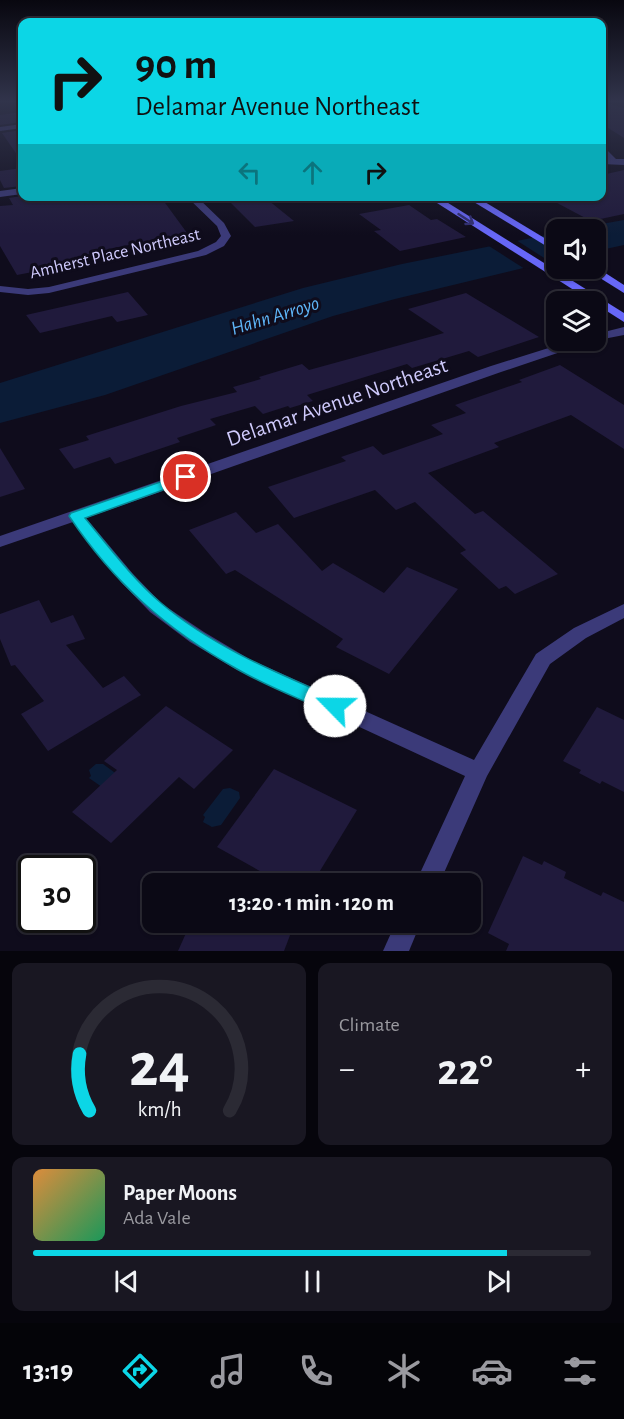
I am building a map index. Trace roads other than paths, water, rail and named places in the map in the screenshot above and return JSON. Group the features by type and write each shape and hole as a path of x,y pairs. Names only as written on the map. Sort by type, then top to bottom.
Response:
{"main road":[{"path":"438,201 501,243 624,318"},
{"path":"476,201 546,243"},
{"path":"606,279 624,290"}],"street":[{"path":"606,152 614,162"},
{"path":"606,162 624,162"},
{"path":"0,194 18,192"},
{"name":"Amherst Place Northeast","path":"3,290 49,290 202,254 220,244 226,236 221,225 195,201"},
{"path":"606,336 624,331"},
{"name":"Delamar Avenue Northeast","path":"0,542 554,351"},
{"path":"76,516 127,578 156,608 197,637 244,665 478,772"},
{"path":"432,873 478,772 543,659 580,633 624,610"},
{"path":"396,951 404,933"}],"water":[{"path":"624,220 624,245 606,249 606,223"},
{"name":"Hahn Arroyo","path":"546,235 546,262 333,316 105,395 0,423 0,383 303,288 402,264"},
{"path":"96,764 103,764 126,781 112,794 89,778 91,776 89,770"},
{"path":"230,788 239,792 240,798 221,825 212,827 203,822 205,817 203,815 223,789"}]}
